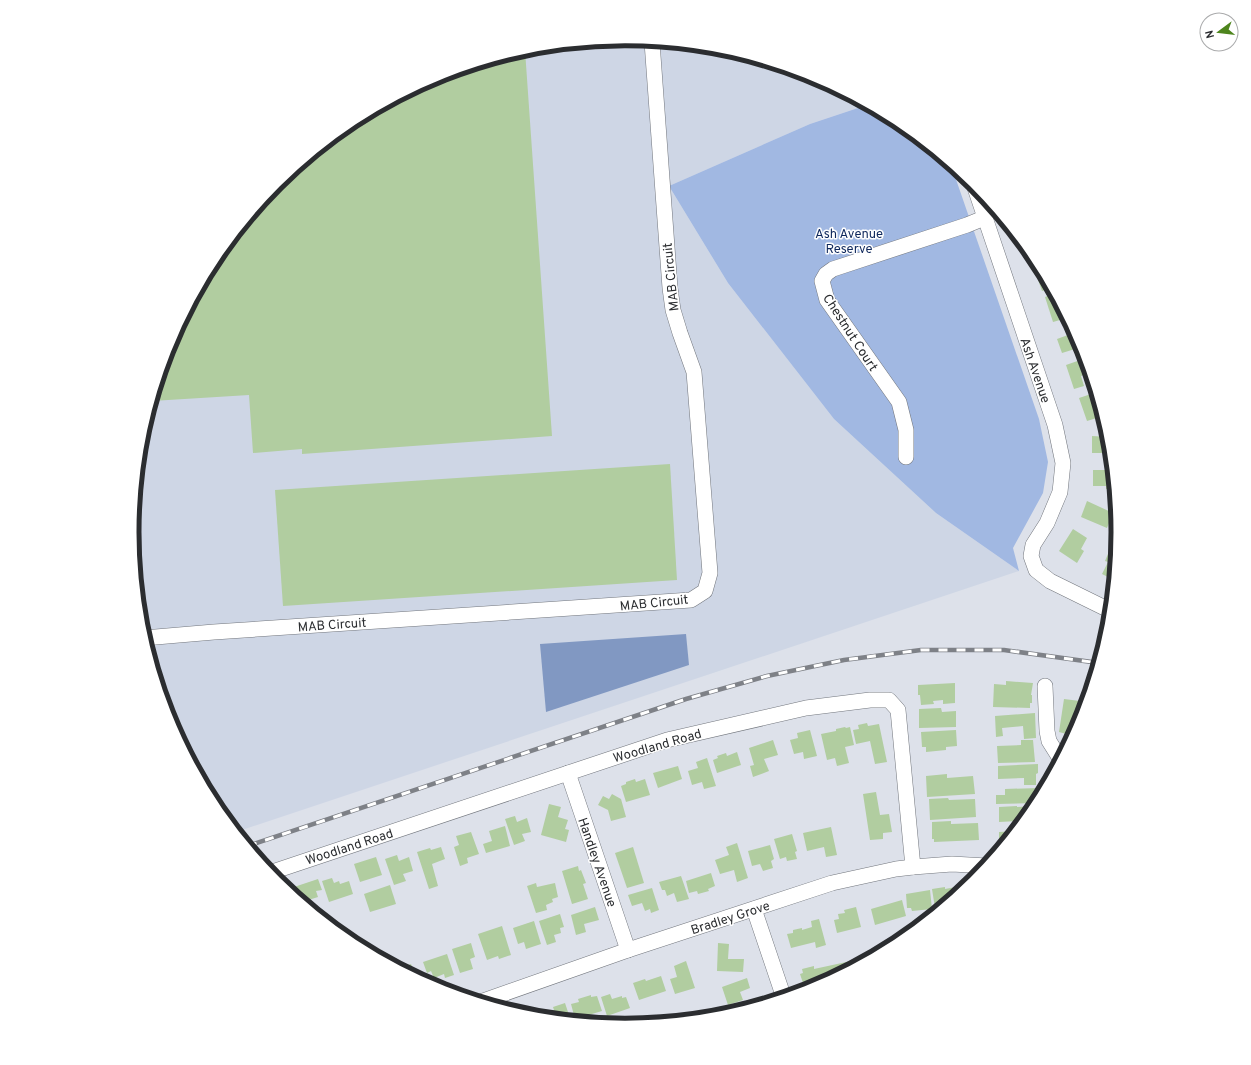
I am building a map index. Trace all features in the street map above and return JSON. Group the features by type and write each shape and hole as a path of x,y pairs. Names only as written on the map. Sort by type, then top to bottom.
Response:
{"street":[{"name":"MAB Circuit","path":"151,637 691,600 704,591 710,573 694,372 673,310 670,288 652,47"},
{"name":"Ash Avenue","path":"977,196 1055,425 1063,463 1060,492 1047,523 1033,545 1031,556 1036,570 1050,581 1106,609"},
{"name":"Chestnut Court","path":"906,456 906,430 899,402 827,300 822,281 826,274 833,269 984,218"},
{"path":"1045,686 1048,741 1058,756"},
{"name":"Woodland Road","path":"276,871 667,740 806,708 870,700 889,700 898,710 913,867"},
{"name":"Handley Avenue","path":"568,773 628,950"},
{"name":"Bradley Grove","path":"489,999 628,950 832,883 896,869 913,867 952,864 980,866"},
{"path":"754,909 782,993"}],"shaded area":[{"path":"626,46 689,50 720,55 782,72 812,83 861,107 810,124 669,186 728,283 834,419 936,513 1019,571 241,830 221,803 189,748 165,689 156,658 148,627 140,564 139,532 143,469 148,438 165,376 189,317 204,289 240,236 281,188 329,147 382,111 410,96 469,72 500,63 531,55 594,47"},
{"path":"686,634 689,665 546,712 540,644"}],"green space":[{"name":"Ash Avenue Reserve","path":"861,107 896,128 922,147 954,174 1039,419 1048,462 1043,493 1013,548 1019,571 936,513 834,419 728,283 669,186 810,124"}],"building":[{"path":"525,56 552,436 302,454 302,449 253,453 249,395 158,401 176,346 189,317 221,262 240,236 281,188 329,147 382,111 439,83 469,72"},
{"path":"1036,274 1037,274 1047,289 1042,291"},
{"path":"1050,295 1063,319 1053,322 1045,297"},
{"path":"1068,332 1077,351 1075,349 1062,353 1057,339 1068,335"},
{"path":"1080,360 1085,375 1081,376 1084,386 1074,389 1066,365"},
{"path":"1091,394 1098,418 1087,421 1079,398"},
{"path":"1092,436 1103,437 1105,453 1092,453"},
{"path":"670,464 677,580 283,606 275,490"},
{"path":"1105,467 1108,467 1110,489 1106,489 1106,486 1093,486 1093,470 1105,470"},
{"path":"1087,501 1111,512 1112,517 1107,528 1081,517"},
{"path":"1073,529 1087,538 1081,549 1084,551 1077,563 1059,551"},
{"path":"1110,549 1111,550 1110,578 1102,574 1108,562 1105,561"},
{"path":"1006,681 1033,683 1031,695 1032,703 1030,703 1030,708 993,707 994,684 1006,685"},
{"path":"955,683 955,703 943,704 943,700 933,701 934,704 921,705 920,695 918,695 918,685"},
{"path":"1064,699 1080,701 1079,708 1068,734 1059,732"},
{"path":"941,708 942,712 956,711 956,727 919,728 919,709"},
{"path":"1035,713 1036,738 1024,739 1023,726 1002,728 1003,736 996,737 995,716"},
{"path":"867,723 868,726 879,724 887,762 875,764 870,741 856,744 853,730 859,729 858,725"},
{"path":"850,727 854,745 845,747 849,763 837,766 835,758 827,760 821,734 836,731 836,729"},
{"path":"810,730 817,756 804,759 803,752 794,754 790,740 798,738 797,733"},
{"path":"956,730 957,746 946,747 946,750 926,752 926,747 922,747 921,732"},
{"path":"773,740 778,755 764,759 769,771 753,777 750,766 754,765 749,748"},
{"path":"1021,740 1033,740 1035,762 998,763 997,746 1021,745"},
{"path":"737,752 741,765 717,773 713,760 718,758 717,756 726,753 727,756"},
{"path":"707,758 716,786 704,789 702,782 692,785 688,771 698,768 696,762"},
{"path":"1038,764 1036,785 1024,785 1024,778 998,779 998,766"},
{"path":"678,766 682,779 658,788 653,773"},
{"path":"947,774 947,778 973,776 975,794 927,797 926,776"},
{"path":"635,779 636,782 645,779 650,795 626,802 621,786 626,784 626,782"},
{"path":"1039,788 1030,803 996,804 996,795 1005,795 1005,789"},
{"path":"876,792 880,815 889,814 892,832 883,833 883,839 870,840 863,794"},
{"path":"612,794 621,799 626,817 611,821 608,810 598,805 603,796 609,799"},
{"path":"948,798 949,800 975,799 976,817 930,820 929,799"},
{"path":"549,804 561,807 558,817 568,820 565,829 569,830 566,842 541,835"},
{"path":"1027,806 1017,821 999,822 999,807"},
{"path":"515,816 517,822 527,818 531,832 522,834 525,841 514,845 505,819"},
{"path":"951,821 951,824 978,823 979,840 934,842 934,839 932,839 932,822"},
{"path":"505,826 510,846 486,853 483,844 492,841 489,831"},
{"path":"831,827 837,855 826,857 824,847 807,851 803,833"},
{"path":"1009,831 1001,841 999,841 999,832"},
{"path":"471,832 479,854 467,858 468,863 460,866 454,847 459,845 456,836"},
{"path":"792,834 797,851 795,852 797,859 787,861 786,857 780,859 774,839"},
{"path":"737,843 748,878 737,882 734,870 720,874 715,860 729,855 726,847"},
{"path":"770,845 774,859 771,861 773,868 763,871 760,864 752,866 748,851"},
{"path":"441,847 445,859 432,864 438,886 429,889 417,852 430,848 431,850"},
{"path":"633,847 644,883 627,888 615,853"},
{"path":"397,855 399,861 409,857 413,871 403,874 406,881 394,885 385,859"},
{"path":"376,857 382,875 360,882 354,864"},
{"path":"578,866 579,871 581,870 586,883 583,884 588,899 572,904 562,871"},
{"path":"711,873 715,886 708,889 709,891 698,894 697,891 689,893 686,881"},
{"path":"681,876 689,899 677,902 674,893 667,896 665,890 662,890 659,882"},
{"path":"332,878 334,883 339,881 340,884 349,881 353,894 329,902 322,881"},
{"path":"318,879 322,890 316,891 318,897 308,900 293,887"},
{"path":"536,883 537,887 555,883 558,897 552,899 553,902 546,905 547,910 536,913 527,886"},
{"path":"390,885 396,904 370,912 364,894"},
{"path":"956,887 956,889 935,907 932,889"},
{"path":"652,888 659,910 651,913 650,909 645,911 642,903 632,906 628,895"},
{"path":"930,890 932,909 912,911 911,908 907,908 906,894"},
{"path":"902,900 906,916 875,925 871,909"},
{"path":"595,907 599,920 584,924 586,932 576,935 571,915"},
{"path":"856,907 861,927 837,933 834,920 839,919 838,914 845,913 844,910"},
{"path":"560,914 564,927 560,928 561,933 554,935 556,942 547,945 539,921"},
{"path":"819,919 826,945 816,948 815,942 791,948 787,934 793,933 793,930 802,928 802,930 812,927 811,921"},
{"path":"534,921 541,944 526,949 524,942 518,944 513,928"},
{"path":"502,926 511,955 499,959 498,956 487,960 478,934"},
{"path":"471,943 475,957 470,959 473,969 460,973 452,949"},
{"path":"718,943 729,944 728,959 744,959 743,972 717,971"},
{"path":"447,954 454,975 445,978 444,974 434,978 431,971 427,973 423,962"},
{"path":"686,961 695,988 675,994 670,979 677,977 674,966"},
{"path":"851,961 851,964 841,969 818,979 803,983 800,974 803,973 802,969 814,966 814,969"},
{"path":"411,964 413,971 410,969 405,966"},
{"path":"661,976 666,991 639,1000 633,983 645,979 646,981"},
{"path":"747,978 750,988 740,992 743,1000 728,1005 722,987"},
{"path":"610,994 612,999 622,996 622,998 626,997 630,1008 607,1016 601,997"},
{"path":"591,995 591,997 597,996 602,1011 582,1017 574,1016 571,1004 579,1002 578,999"},
{"path":"565,1003 569,1016 547,1013 554,1010 553,1007"}],"railway":[{"path":"253,844 686,699 767,676 844,660 921,650 1004,650 1094,662"}]}
